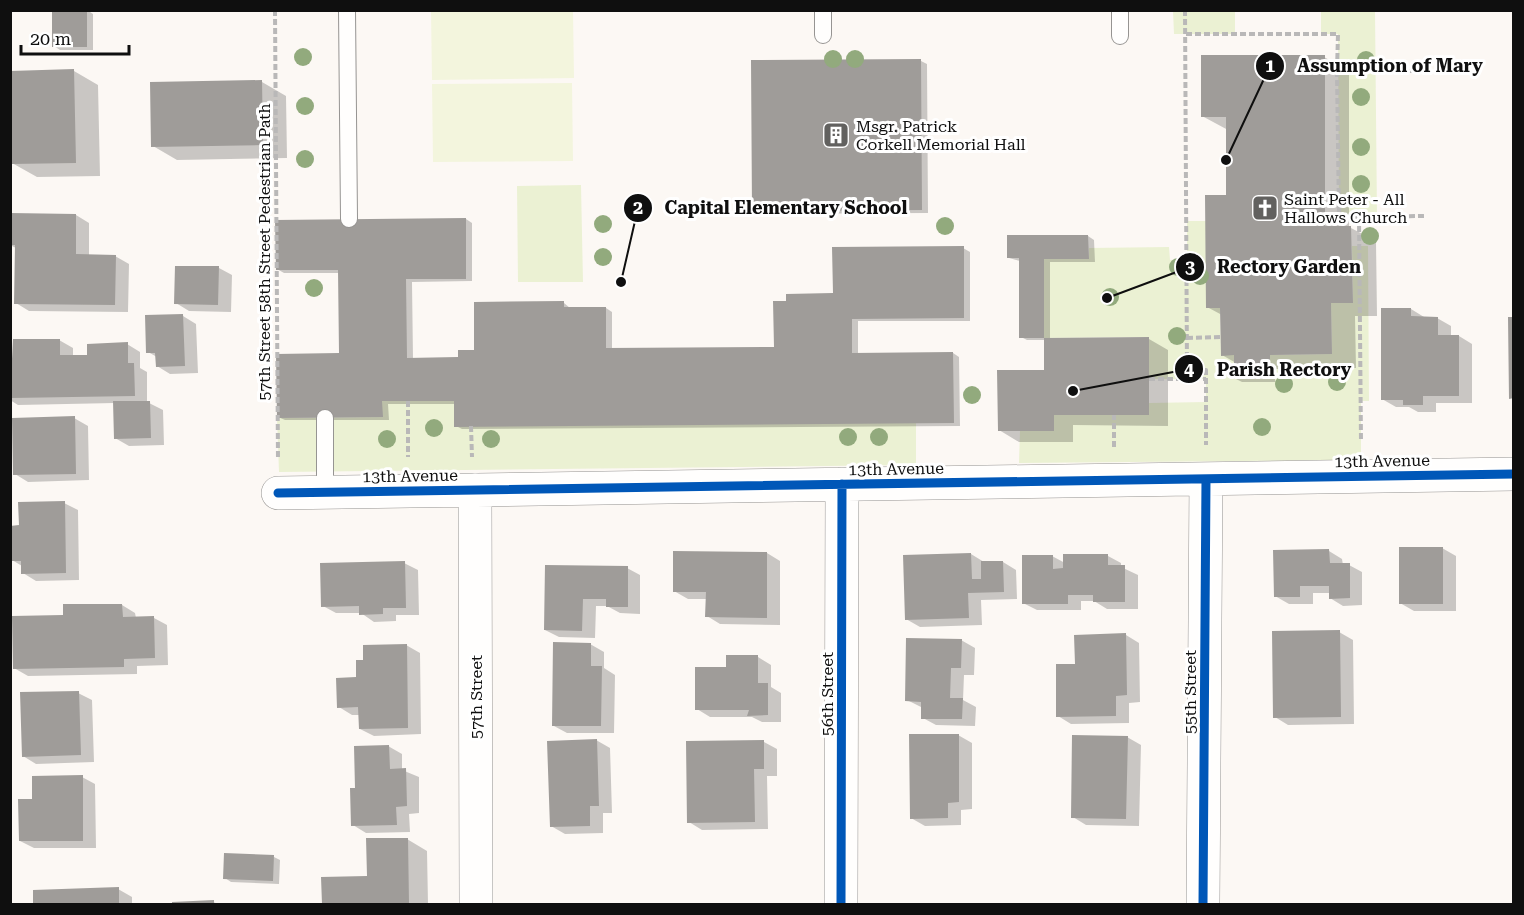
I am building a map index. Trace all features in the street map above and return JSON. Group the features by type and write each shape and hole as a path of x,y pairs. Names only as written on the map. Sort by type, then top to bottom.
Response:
{"street":[{"name":"13th Avenue","path":"278,493 325,492 474,475 842,484 1206,466 1361,477 1514,474"},
{"name":"55th Street","path":"1203,904 1206,466"},
{"name":"57th Street","path":"474,475 476,904"},
{"name":"56th Street","path":"841,904 842,484"}],"lane":[{"path":"347,10 348,219"},
{"path":"823,10 823,35"},
{"path":"1120,10 1120,36"},
{"path":"325,418 325,492"}],"path":[{"path":"1185,10 1187,370 1206,370 1206,466"},
{"path":"1186,34 1338,34 1339,217 1425,216"},
{"path":"1337,71 1426,71"},
{"path":"1359,217 1361,477"},
{"path":"1187,338 1221,337"},
{"path":"1149,379 1206,379"},
{"path":"408,402 408,460"},
{"path":"471,426 474,475"}],"green space":[{"path":"431,11 573,11 574,78 432,80"},
{"path":"1173,11 1235,11 1235,34 1174,34"},
{"path":"1321,11 1375,11 1377,217 1339,217 1338,34 1321,34"},
{"path":"572,83 573,161 433,162 432,84"},
{"path":"581,185 583,282 518,282 517,186"},
{"path":"1187,221 1206,221 1206,307 1220,308 1221,355 1234,355 1235,379 1269,379 1270,355 1332,354 1331,303 1353,303 1352,246 1368,246 1369,401 1361,401 1361,460 1019,463 1020,431 1053,431 1054,415 1149,415 1149,403 1206,402 1206,379 1149,379 1149,337 1044,338 1044,259 1089,259 1089,248 1169,247 1170,260 1187,259"},
{"path":"382,401 454,401 916,423 916,465 279,472 277,418 382,417"}],"building":[{"path":"52,10 87,10 87,47 52,47"},
{"name":"Saint Peter - All Hallows Church","path":"1201,55 1325,55 1325,226 1351,226 1353,303 1331,303 1332,354 1270,355 1270,379 1234,379 1234,355 1221,356 1220,308 1206,308 1205,195 1226,195 1226,117 1201,117"},
{"name":"Msgr. Patrick Corkell Memorial Hall","path":"921,59 922,210 752,211 751,60"},
{"path":"74,69 76,163 11,164 10,71"},
{"path":"262,80 263,145 151,147 150,82"},
{"path":"10,213 76,214 76,254 116,255 115,305 14,304 15,245 10,245"},
{"path":"466,218 466,279 406,279 407,358 458,357 458,350 474,350 474,302 564,301 564,307 606,307 606,348 774,347 773,301 786,301 786,294 833,293 832,247 964,246 964,318 852,319 852,353 953,352 954,423 454,427 454,401 382,401 383,417 277,418 276,354 339,353 338,270 276,270 275,220"},
{"path":"1007,235 1088,235 1089,259 1044,259 1044,338 1019,338 1019,258 1007,258"},
{"path":"175,266 219,266 218,305 174,304"},
{"path":"1381,308 1411,308 1411,316 1438,317 1438,335 1459,335 1459,396 1423,396 1423,405 1403,405 1403,400 1381,400"},
{"path":"183,314 185,366 156,367 155,353 146,353 145,315"},
{"path":"1508,317 1514,317 1514,398 1509,399"},
{"path":"1149,337 1149,415 1054,415 1054,431 998,431 997,370 1044,370 1044,338"},
{"path":"13,339 60,339 60,355 87,355 87,344 128,342 128,363 134,363 135,396 10,398"},
{"path":"113,401 150,401 151,438 114,439"},
{"path":"75,416 76,474 13,475 12,418"},
{"path":"65,501 66,573 21,574 21,561 11,561 10,526 19,525 18,502"},
{"path":"1399,547 1443,547 1443,604 1399,604"},
{"path":"1329,549 1330,563 1350,563 1350,598 1329,599 1329,586 1300,586 1300,597 1274,597 1273,550"},
{"path":"673,551 767,552 767,618 705,617 706,592 673,592"},
{"path":"971,553 972,579 981,579 981,561 1003,561 1004,592 968,593 969,618 905,620 903,555"},
{"path":"1063,554 1108,554 1108,565 1125,565 1125,602 1093,602 1093,595 1068,595 1068,604 1022,604 1022,555 1053,555 1053,569 1063,568"},
{"path":"405,561 406,608 383,608 383,614 359,615 359,606 321,607 320,563"},
{"path":"545,565 628,566 628,607 606,607 606,599 583,599 582,631 544,630"},
{"path":"63,604 122,604 123,617 154,616 155,658 124,659 124,667 13,669 12,616 63,615"},
{"path":"1340,630 1341,717 1273,718 1272,631"},
{"path":"1126,633 1127,695 1116,696 1116,716 1056,717 1056,664 1075,664 1074,635"},
{"path":"906,638 962,639 961,668 951,668 950,698 963,698 962,719 921,719 921,702 905,701"},
{"path":"553,642 591,643 591,666 602,666 601,726 552,726"},
{"path":"407,644 408,728 359,729 358,707 337,708 336,678 356,677 356,660 363,660 363,645"},
{"path":"726,655 758,655 758,683 768,683 768,715 747,716 749,710 695,710 695,667 726,667"},
{"path":"79,691 81,755 22,757 20,692"},
{"path":"909,734 959,734 959,802 948,803 948,818 910,819"},
{"path":"1072,735 1128,736 1126,819 1071,818"},
{"path":"597,739 599,806 590,806 590,826 550,827 547,741"},
{"path":"764,740 764,769 754,769 755,822 687,823 686,741"},
{"path":"389,745 390,769 406,768 407,806 396,807 397,825 351,826 350,788 355,788 354,746"},
{"path":"83,775 83,841 19,841 18,799 32,799 32,776"},
{"path":"366,838 408,838 409,904 322,904 321,877 367,876"},
{"path":"224,853 274,855 273,881 223,879"},
{"path":"119,887 119,904 33,904 33,890"},
{"path":"214,900 214,904 172,904 172,902"}],"cycle path":[{"path":"278,493 1514,474"},
{"path":"1203,904 1206,479"},
{"path":"841,904 842,484"}],"place":[{"name":"Msgr. Patrick Corkell Memorial Hall","path":"836,135"},
{"name":"Assumption of Mary","path":"1226,160"},
{"name":"Saint Peter - All Hallows Church","path":"1265,208"},
{"name":"Capital Elementary School","path":"621,282"},
{"name":"Rectory Garden","path":"1107,298"},
{"name":"Parish Rectory","path":"1073,391"}]}
